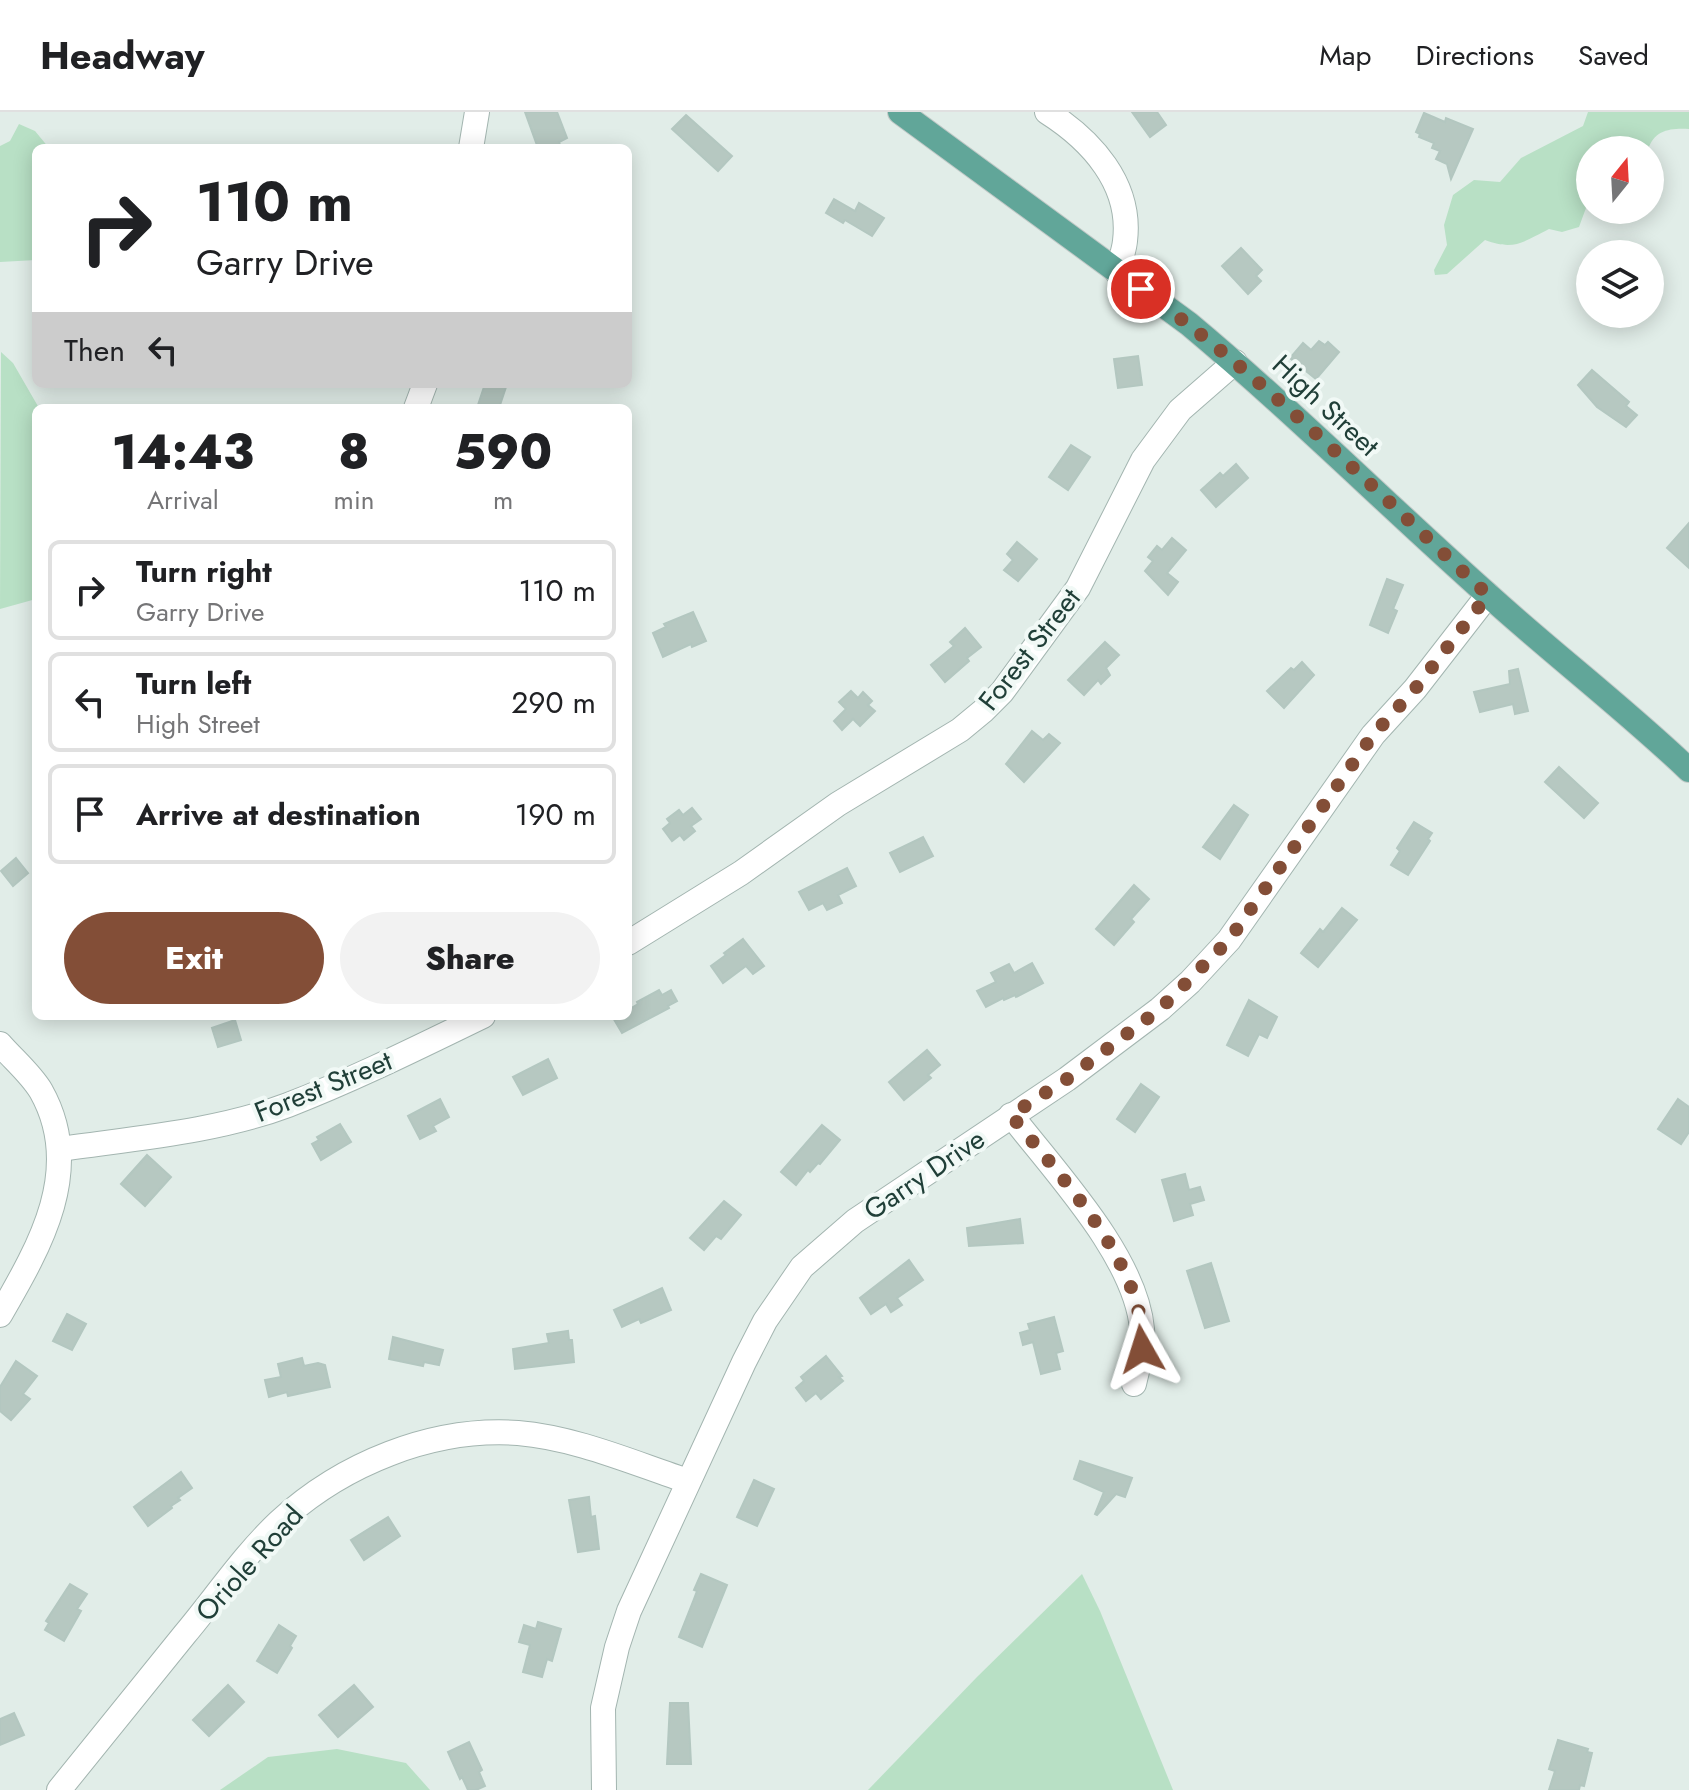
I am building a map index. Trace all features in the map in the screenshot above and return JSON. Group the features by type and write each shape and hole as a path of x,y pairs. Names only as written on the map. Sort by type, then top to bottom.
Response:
{"main road":[{"name":"High Street","path":"900,112 1189,324 1235,362 1488,595 1638,722 1689,770"}],"street":[{"path":"472,144 477,112"},
{"path":"1047,112 1087,141 1118,189 1124,211 1125,240 1117,272"},
{"name":"Forest Street","path":"632,941 741,873 827,811 960,730 983,711 1002,692 1078,588 1143,460 1180,410 1235,362"},
{"name":"Garry Drive","path":"604,1790 603,1708 629,1611 765,1321 802,1267 855,1221 1067,1079 1160,1009 1229,940 1373,735 1415,689 1488,595"},
{"name":"Forest Street","path":"60,1149 176,1132 287,1105 474,1020"},
{"path":"0,1044 40,1088 52,1115 60,1149 60,1175 52,1206 37,1247 0,1315"},
{"path":"1011,1115 1111,1245 1128,1279 1140,1316 1143,1339 1134,1384"},
{"name":"Oriole Road","path":"59,1790 258,1544 300,1504 352,1470 434,1441 489,1433 518,1433 574,1443 688,1481"}],"green space":[{"path":"1588,112 1689,112 1689,129 1675,129 1656,136 1576,136 1576,224 1580,224 1579,227 1562,232 1549,229 1511,245 1485,240 1447,274 1435,275 1434,270 1447,245 1444,225 1453,195 1474,180 1500,182 1521,158 1583,126"},
{"path":"19,124 35,131 46,144 32,144 32,260 0,262 0,146 10,141"},
{"path":"1,352 13,363 37,404 32,404 32,600 0,609"},
{"path":"1082,1574 1173,1790 868,1790 977,1677"},
{"path":"337,1749 406,1763 430,1790 220,1790 268,1757"}],"building":[{"path":"525,112 557,112 567,138 560,144 537,144"},
{"path":"1132,112 1157,112 1166,125 1150,137"},
{"path":"1424,113 1473,129 1451,179 1447,164 1436,159 1440,151 1432,148 1434,143 1419,137 1420,134 1416,132"},
{"path":"686,115 732,156 718,171 672,129"},
{"path":"834,199 855,211 859,203 884,218 872,236 826,213"},
{"path":"1241,248 1262,270 1256,276 1261,281 1248,294 1222,266"},
{"path":"1319,341 1325,345 1328,342 1339,352 1316,379 1290,358 1303,343 1311,350"},
{"path":"1138,356 1142,385 1118,388 1114,359"},
{"path":"1592,370 1629,402 1626,406 1637,415 1626,427 1597,407 1578,385"},
{"path":"484,388 506,388 500,404 478,404"},
{"path":"1071,445 1090,457 1068,490 1049,477"},
{"path":"1236,464 1248,478 1216,507 1201,490"},
{"path":"1689,523 1689,568 1667,548"},
{"path":"1172,538 1186,550 1167,573 1178,582 1168,595 1145,571 1153,561 1148,557 1157,546 1162,550"},
{"path":"1017,542 1037,559 1018,581 1004,570 1013,560 1007,554"},
{"path":"1387,579 1403,585 1388,633 1370,625"},
{"path":"693,612 706,641 692,647 691,644 663,657 653,633 666,627 664,624"},
{"path":"965,628 981,647 945,682 931,665 954,646 950,642"},
{"path":"1105,642 1119,655 1106,668 1110,675 1101,684 1098,680 1084,695 1068,680"},
{"path":"1302,662 1314,675 1284,708 1267,691"},
{"path":"1518,669 1528,711 1515,714 1513,704 1480,712 1474,692 1510,684 1509,671"},
{"path":"851,691 858,698 863,692 872,701 868,705 875,711 860,726 853,719 842,730 834,721 846,709 839,702"},
{"path":"1032,731 1043,740 1049,734 1060,743 1024,782 1006,764"},
{"path":"1559,767 1598,803 1584,818 1545,782"},
{"path":"1234,805 1248,815 1220,859 1203,847"},
{"path":"692,808 701,819 691,826 695,831 684,840 680,835 672,841 663,829 670,823 667,819 679,810 683,815"},
{"path":"1414,822 1432,833 1408,875 1391,865 1400,851 1397,848"},
{"path":"923,837 933,856 900,872 890,853"},
{"path":"16,858 28,873 13,886 1,871"},
{"path":"847,868 856,886 838,895 842,903 827,910 823,903 809,910 799,892"},
{"path":"1134,885 1149,899 1114,945 1096,929"},
{"path":"1342,908 1357,920 1318,967 1301,953"},
{"path":"743,939 764,966 753,974 746,966 723,983 711,966"},
{"path":"1032,963 1043,983 1016,997 1003,998 986,1007 977,991 996,982 991,973 1009,964 1014,973"},
{"path":"659,990 662,995 671,990 677,1001 622,1033 614,1020 632,1020 632,1008"},
{"path":"1249,1000 1277,1017 1267,1038 1259,1034 1248,1056 1227,1045"},
{"path":"235,1020 241,1040 218,1047 212,1028"},
{"path":"927,1050 940,1065 928,1075 931,1078 904,1100 889,1082"},
{"path":"548,1059 557,1078 523,1095 513,1077"},
{"path":"1141,1084 1159,1097 1135,1132 1117,1119"},
{"path":"440,1099 449,1117 433,1126 436,1131 420,1139 408,1116"},
{"path":"1678,1099 1689,1107 1689,1132 1681,1144 1658,1129"},
{"path":"340,1124 351,1142 321,1160 312,1144 319,1140 317,1137"},
{"path":"822,1125 840,1140 820,1164 810,1172 808,1170 796,1185 781,1172"},
{"path":"147,1155 171,1177 145,1206 121,1184"},
{"path":"1185,1174 1189,1190 1200,1187 1204,1200 1190,1204 1193,1215 1174,1221 1162,1180"},
{"path":"724,1201 741,1215 721,1239 716,1236 704,1250 690,1238"},
{"path":"1020,1219 1023,1243 969,1246 967,1228"},
{"path":"909,1260 923,1280 897,1298 902,1305 891,1312 886,1304 871,1314 860,1298"},
{"path":"1211,1263 1229,1321 1205,1328 1187,1271"},
{"path":"662,1288 671,1310 641,1323 639,1319 622,1327 614,1310"},
{"path":"67,1314 86,1324 72,1350 53,1341"},
{"path":"1054,1317 1063,1351 1056,1353 1060,1369 1041,1374 1033,1342 1023,1345 1020,1333 1030,1330 1028,1324"},
{"path":"568,1331 574,1362 515,1369 513,1349 549,1343 547,1334"},
{"path":"393,1337 443,1350 439,1365 424,1362 423,1366 389,1359"},
{"path":"826,1356 843,1381 821,1399 816,1393 806,1401 796,1388 804,1381 801,1377"},
{"path":"302,1358 304,1366 325,1365 330,1387 269,1397 265,1380 281,1377 278,1364"},
{"path":"16,1361 37,1376 23,1394 30,1399 11,1420 0,1411 0,1387"},
{"path":"1080,1461 1132,1478 1125,1497 1116,1494 1095,1514 1104,1492 1074,1479"},
{"path":"181,1472 192,1488 148,1526 134,1507"},
{"path":"754,1480 774,1489 757,1526 737,1517"},
{"path":"589,1497 599,1549 578,1552 569,1500"},
{"path":"388,1517 400,1536 364,1560 351,1540"},
{"path":"701,1574 727,1585 702,1647 679,1637"},
{"path":"70,1584 87,1594 64,1641 45,1630 49,1623 46,1621"},
{"path":"538,1622 561,1629 552,1661 547,1659 542,1677 523,1672 530,1645 519,1642 524,1625 536,1629"},
{"path":"279,1625 296,1636 277,1673 257,1661"},
{"path":"228,1685 244,1702 209,1736 193,1720"},
{"path":"354,1685 373,1707 338,1737 319,1715"},
{"path":"670,1703 688,1703 691,1764 667,1764"},
{"path":"14,1713 24,1735 0,1745 0,1719"},
{"path":"1558,1740 1592,1753 1584,1786 1580,1785 1579,1790 1549,1790 1555,1771 1549,1769"},
{"path":"469,1742 482,1770 479,1772 485,1786 476,1790 468,1790 448,1752"}],"route":[{"path":"1141,289 1235,362 1488,595 1415,689 1373,735 1229,940 1160,1009 1067,1079 1011,1115 1111,1245 1138,1307 1142,1349"}]}
